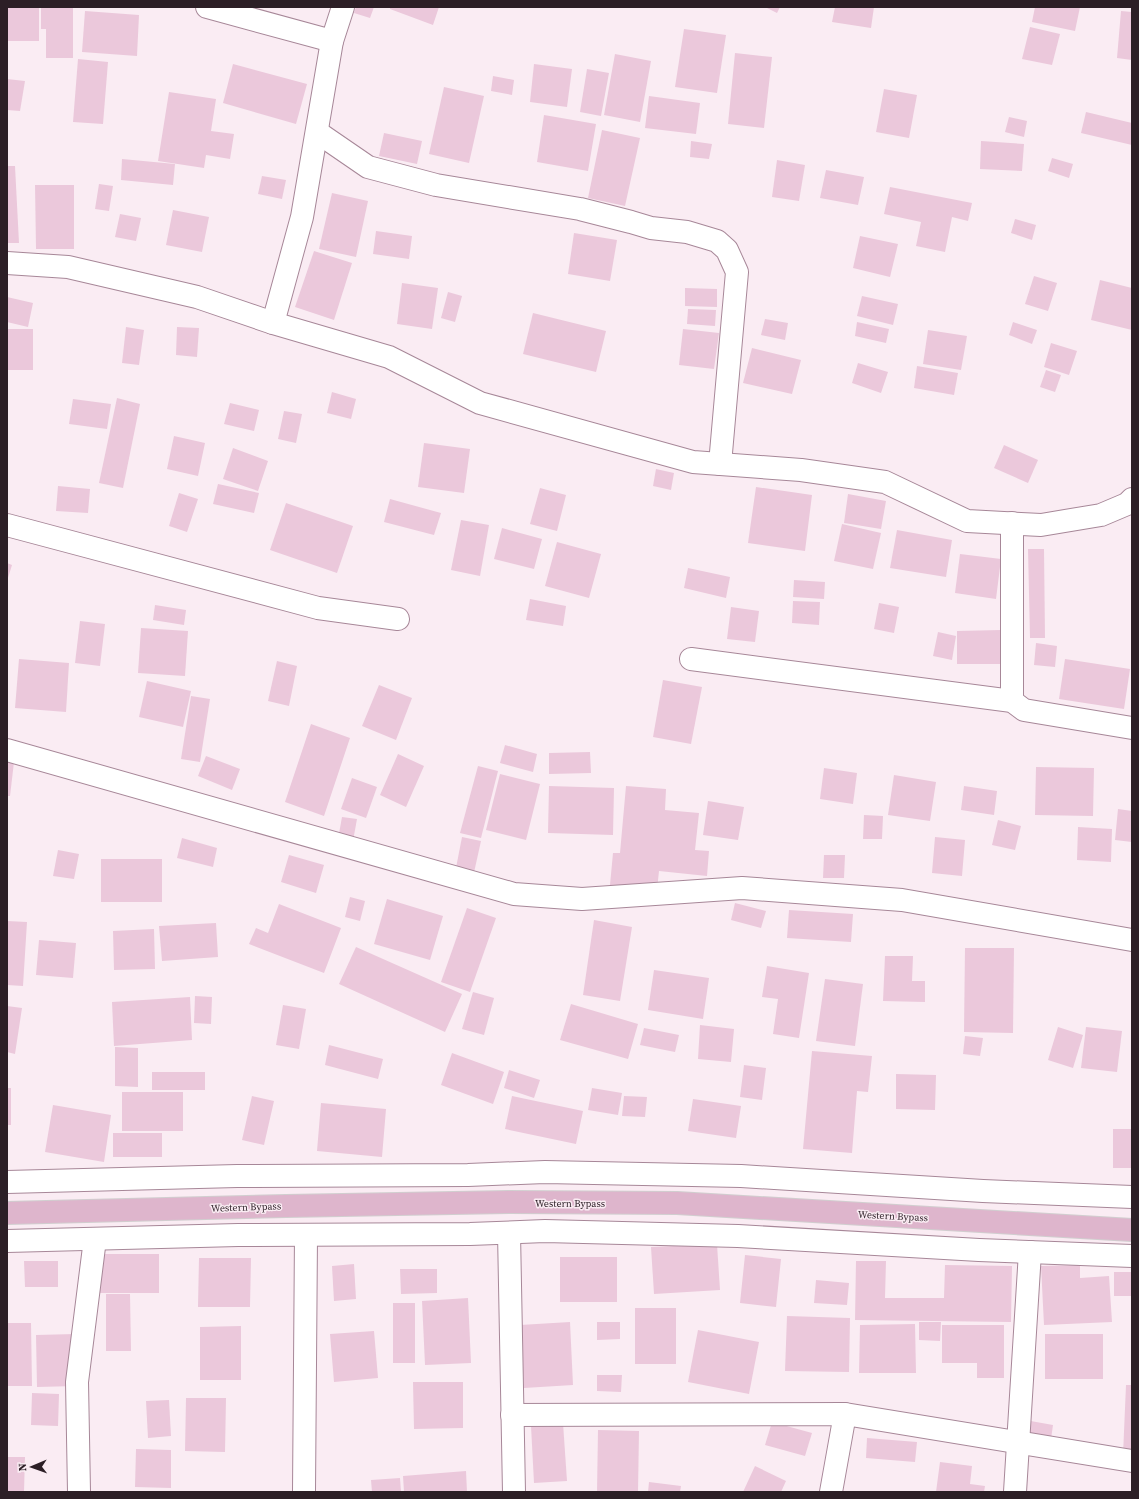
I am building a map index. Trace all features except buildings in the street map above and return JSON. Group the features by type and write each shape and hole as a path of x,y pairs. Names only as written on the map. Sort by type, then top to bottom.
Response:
{"main road":[{"name":"Western Bypass","path":"7,1213 493,1202 677,1203 1132,1230"}],"street":[{"path":"207,7 332,42"},
{"path":"273,323 302,217 332,42 343,7"},
{"path":"317,132 368,168 436,185 580,209 651,228 688,232 717,241 727,250 737,272 720,464"},
{"path":"7,264 68,266 198,298 273,323 389,357 480,403 693,462 801,470 884,482 967,520 1041,525 1101,515 1126,504 1132,499"},
{"path":"1012,523 1012,701"},
{"path":"7,525 318,608 398,619"},
{"path":"691,659 1012,701 1024,710 1132,728"},
{"path":"7,750 514,894 582,899 742,888 902,900 1132,940"},
{"path":"7,1182 237,1176 461,1175 552,1172 741,1176 983,1191 1132,1197"},
{"path":"7,1241 238,1235 306,1236 509,1233 545,1231 738,1236 979,1250 1132,1256"},
{"path":"509,1233 514,1492"},
{"path":"304,1492 306,1236"},
{"path":"79,1492 78,1382 94,1239"},
{"path":"1015,1492 1030,1252"},
{"path":"512,1415 845,1414 1132,1461"},
{"path":"831,1492 845,1414"}]}
